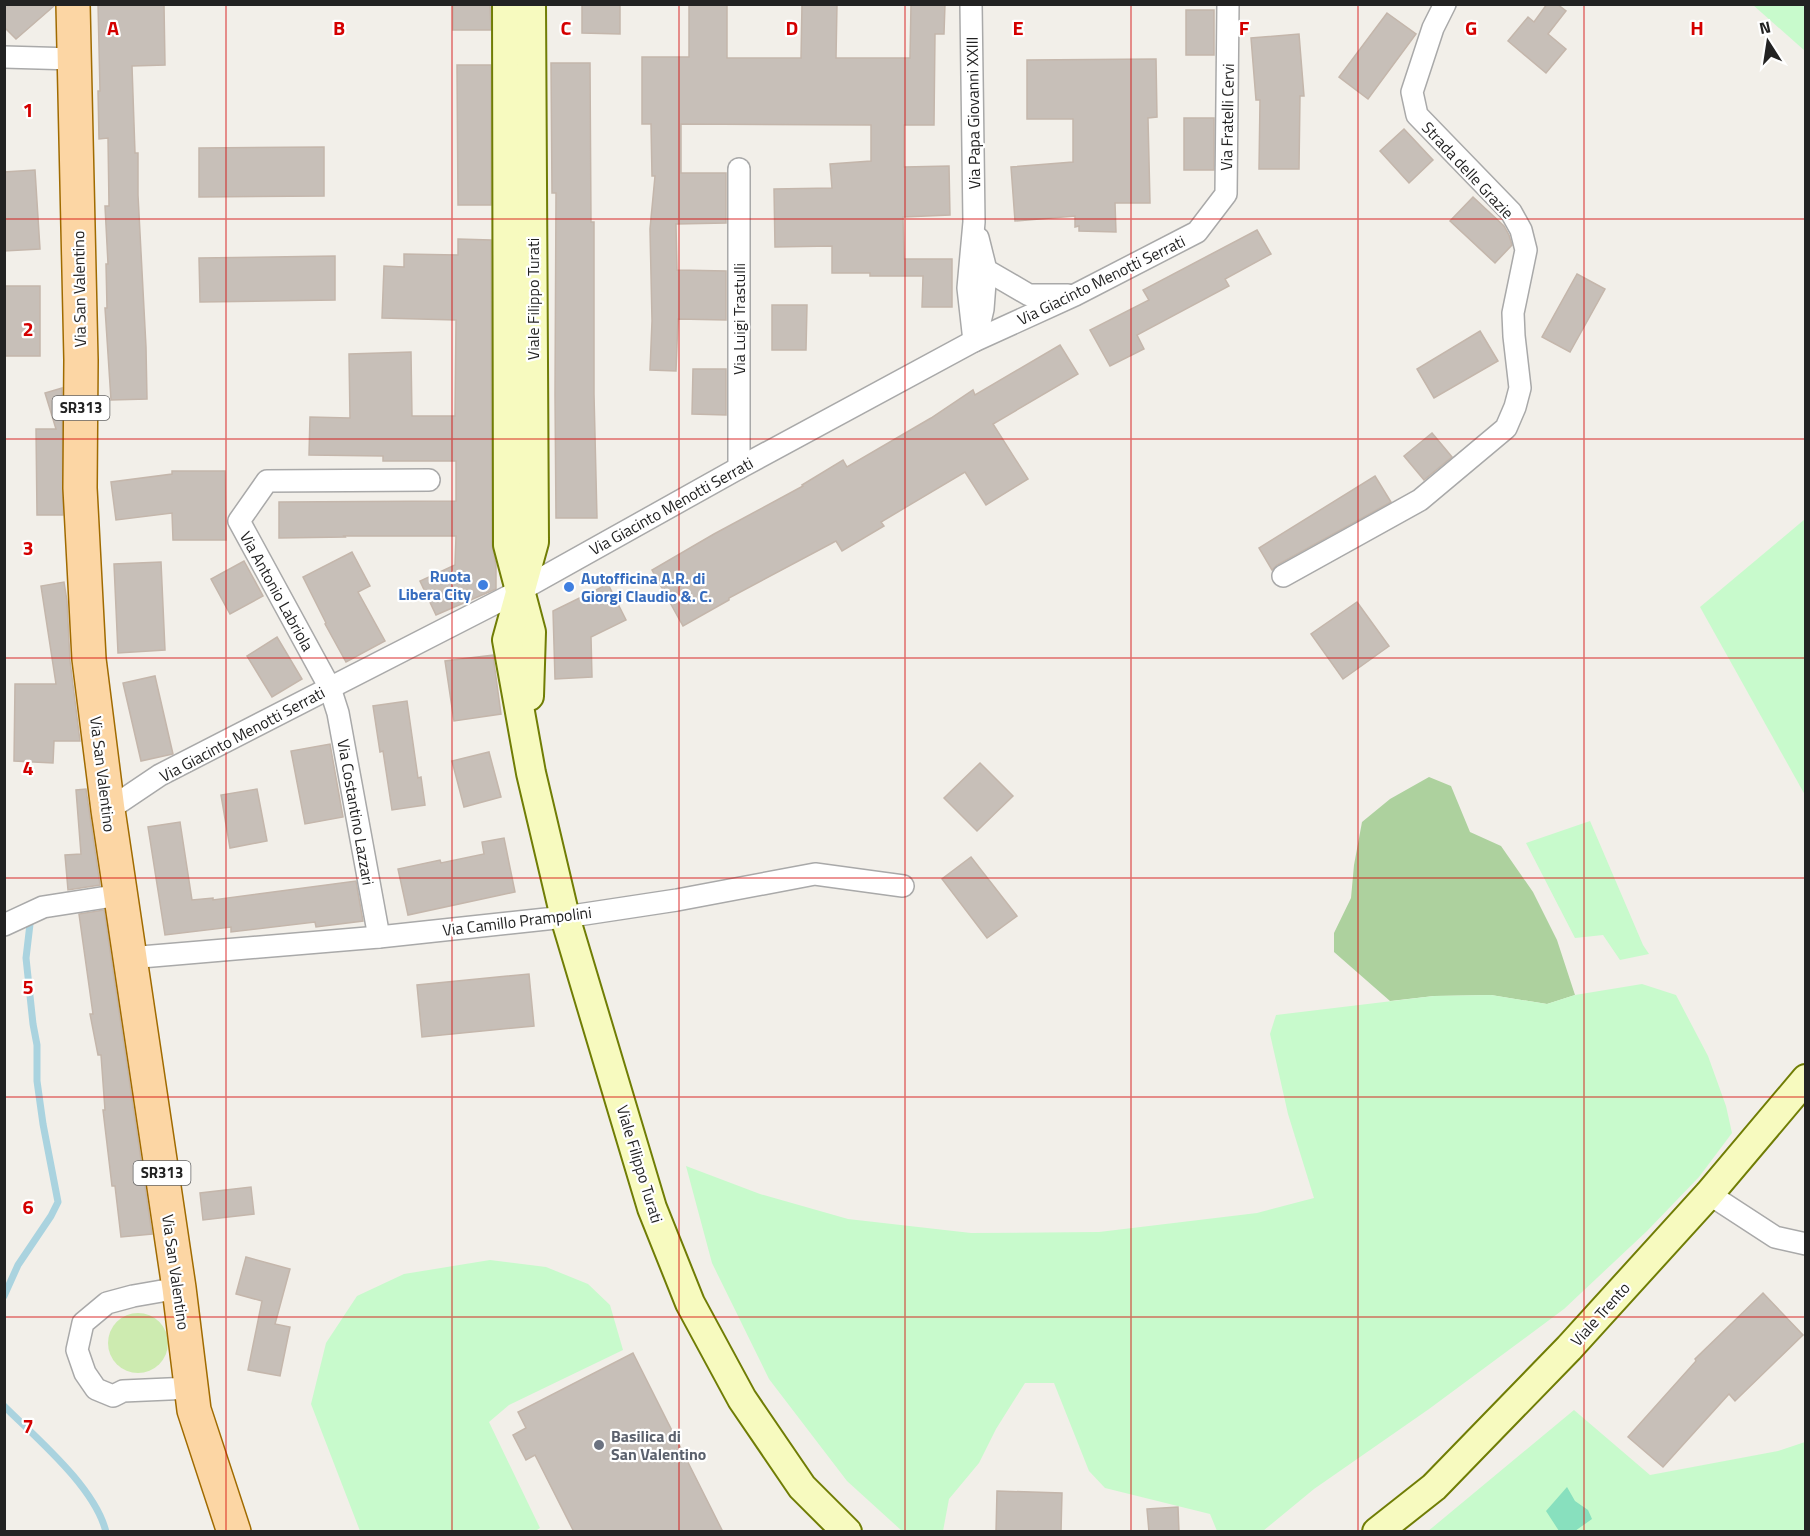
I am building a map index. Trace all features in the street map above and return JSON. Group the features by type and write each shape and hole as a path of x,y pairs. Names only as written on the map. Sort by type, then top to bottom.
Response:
{"main road":[{"name":"Via San Valentino","path":"73,4 81,360 80,488 89,658 108,810 179,1288 194,1410 234,1532"}],"street":[{"name":"Viale Filippo Turati","path":"507,4 508,545 531,632 528,752 531,773 565,917 652,1208 690,1303 742,1399 802,1487 847,1532"},
{"name":"Viale Filippo Turati","path":"519,591 534,542 531,4"},
{"name":"Via Papa Giovanni XXIII","path":"972,4 974,222 968,288 974,341"},
{"name":"Via Fratelli Cervi","path":"1226,195 1228,4"},
{"name":"Strada delle Grazie","path":"1283,576 1420,500 1506,428 1515,407 1520,388 1513,313 1526,250 1521,230 1511,212 1417,115 1412,92 1433,28 1445,4"},
{"path":"4,57 74,59"},
{"name":"Via Luigi Trastulli","path":"739,169 739,468"},
{"name":"Via Giacinto Menotti Serrati","path":"108,810 160,775 519,591 739,468 974,341 1075,295 1197,232 1226,195"},
{"name":"Via Papa Giovanni XXIII","path":"974,222 986,270 983,309 974,341"},
{"path":"986,270 1029,295 1075,295"},
{"name":"Via Antonio Labriola","path":"330,688 238,521 267,481 429,480"},
{"name":"Via Costantino Lazzari","path":"330,688 338,713 378,937"},
{"name":"Via Camillo Prampolini","path":"129,958 378,937 565,917 676,900 815,874 903,886"},
{"path":"4,925 43,907 120,895"},
{"name":"Viale Trento","path":"1377,1532 1434,1487 1569,1348 1709,1194 1806,1079"},
{"path":"1709,1194 1775,1237 1806,1244"},
{"path":"179,1288 106,1303 83,1323 77,1350 85,1373 96,1389 113,1396 123,1391 191,1388"}],"green space":[{"path":"1753,5 1805,5 1805,51"},
{"path":"1805,519 1805,795 1700,607"},
{"path":"1429,777 1451,786 1470,832 1501,846 1533,892 1557,940 1575,995 1547,1004 1491,995 1434,996 1390,1001 1334,952 1334,933 1351,898 1362,822 1390,799"},
{"path":"1590,821 1643,945 1649,954 1620,960 1603,935 1575,938 1526,843"},
{"path":"1642,984 1676,995 1708,1056 1726,1106 1732,1133 1699,1177 1647,1231 1564,1309 1429,1409 1314,1489 1263,1531 1217,1531 1210,1514 1105,1488 1089,1471 1054,1383 1025,1383 996,1429 979,1463 949,1499 943,1531 902,1531 847,1481 769,1379 712,1263 686,1166 760,1194 848,1219 971,1233 1099,1232 1257,1213 1314,1198 1288,1114 1270,1034 1276,1015 1434,996 1491,995 1547,1004 1575,995"},
{"path":"490,1260 546,1267 588,1284 610,1305 623,1350 509,1405 489,1422 540,1528 534,1532 360,1531 311,1404 326,1343 357,1296 404,1274"},
{"path":"138,1313 155,1318 163,1326 168,1343 163,1360 155,1368 138,1373 121,1368 113,1360 108,1343 113,1326 121,1318"},
{"path":"1574,1410 1650,1475 1778,1451 1805,1442 1805,1531 1427,1532"},
{"path":"1567,1487 1575,1501 1588,1510 1592,1519 1575,1531 1559,1531 1546,1511"}],"building":[{"path":"4,4 54,4 54,6 16,39 4,27"},
{"path":"98,4 164,4 165,65 132,66 135,153 138,153 147,399 111,400 105,308 107,308 106,264 108,264 105,206 109,206 108,138 99,139"},
{"path":"453,4 490,4 491,30 453,30"},
{"path":"582,4 620,4 620,34 582,33"},
{"path":"689,4 727,4 727,58 801,58 802,4 837,4 836,58 910,58 911,4 945,4 944,34 935,34 934,125 904,125 904,167 949,166 950,215 903,217 904,259 952,259 952,307 922,307 923,276 832,273 832,246 775,247 774,189 832,188 830,164 871,161 871,125 681,124 681,173 726,173 726,223 676,224 677,270 726,271 726,320 678,319 676,371 650,370 652,321 650,229 655,176 652,176 651,124 642,124 642,57 689,57"},
{"path":"1547,4 1557,4 1566,11 1548,34 1566,49 1546,73 1508,41 1528,17 1534,22"},
{"path":"1186,10 1214,10 1214,55 1186,55"},
{"path":"1387,13 1416,34 1368,99 1339,77"},
{"path":"1299,34 1304,96 1300,96 1299,169 1259,169 1260,100 1256,100 1251,38"},
{"path":"1156,59 1157,117 1148,118 1150,203 1115,203 1116,232 1079,231 1079,226 1075,227 1075,216 1015,221 1011,167 1073,162 1073,119 1027,119 1027,60"},
{"path":"551,63 590,63 597,518 556,518 556,193 552,193"},
{"path":"457,65 491,65 491,205 458,205"},
{"path":"1184,118 1214,118 1214,170 1184,170"},
{"path":"1404,129 1433,160 1409,183 1380,151"},
{"path":"324,147 324,196 199,197 199,148"},
{"path":"35,170 40,249 4,251 4,172"},
{"path":"1473,197 1504,226 1509,235 1512,245 1495,263 1450,221"},
{"path":"1257,230 1271,254 1225,279 1229,286 1137,335 1144,349 1110,366 1090,330 1149,300 1143,290"},
{"path":"458,239 491,240 492,545 496,565 496,589 436,615 420,581 455,565 456,536 279,538 279,502 456,501 456,461 383,461 383,456 309,455 310,417 350,418 349,354 411,352 412,416 455,416 456,320 382,318 384,266 404,267 404,254 458,255"},
{"path":"335,256 335,300 200,302 199,258"},
{"path":"1577,274 1605,289 1570,352 1542,337"},
{"path":"4,286 40,286 40,356 4,356"},
{"path":"772,305 807,305 806,350 772,350"},
{"path":"1480,331 1498,361 1434,398 1417,369"},
{"path":"1060,345 1078,374 993,424 1028,479 986,505 965,472 881,522 884,526 842,551 836,541 729,598 683,626 652,570 803,486 843,460 847,467 931,418 973,390 975,395"},
{"path":"693,369 726,369 726,415 692,414"},
{"path":"62,388 63,515 37,515 36,429 56,429 45,393"},
{"path":"1432,433 1452,457 1424,480 1404,456"},
{"path":"172,471 225,471 226,540 173,540 172,513 116,520 111,482 172,474"},
{"path":"1375,476 1391,502 1277,565 1272,570 1259,548"},
{"path":"352,552 370,586 358,592 385,641 346,662 303,577"},
{"path":"244,561 263,596 230,614 211,579"},
{"path":"161,562 165,650 118,653 114,564"},
{"path":"64,582 70,661 80,741 54,741 53,763 14,761 15,684 56,684 41,586"},
{"path":"608,584 626,620 591,637 592,677 555,679 553,611"},
{"path":"1357,602 1389,646 1343,679 1311,634"},
{"path":"277,637 302,679 272,697 247,656"},
{"path":"493,655 501,714 454,721 445,661"},
{"path":"155,676 173,754 141,761 123,683"},
{"path":"407,701 418,778 421,777 425,805 392,810 373,706"},
{"path":"330,744 343,817 305,824 291,751"},
{"path":"489,752 501,797 464,807 452,761"},
{"path":"980,763 1013,796 977,831 944,798"},
{"path":"86,789 100,885 68,890 65,855 81,854 76,790"},
{"path":"257,789 267,841 230,848 221,795"},
{"path":"180,822 192,900 213,898 213,900 356,881 363,921 316,927 315,922 231,932 231,927 165,935 148,827"},
{"path":"504,838 515,892 408,915 398,869 484,854 482,842"},
{"path":"971,857 1017,916 987,938 942,879"},
{"path":"104,910 152,1234 121,1237 115,1186 112,1186 103,1110 105,1110 101,1055 98,1055 90,1014 93,1014 79,914"},
{"path":"529,974 534,1026 422,1037 417,985"},
{"path":"251,1187 254,1214 203,1220 200,1193"},
{"path":"246,1257 290,1269 275,1324 290,1327 280,1376 248,1370 262,1301 236,1294"},
{"path":"1763,1293 1803,1335 1735,1401 1729,1394 1663,1467 1628,1437 1696,1361 1695,1359"},
{"name":"Basilica di San Valentino","path":"633,1353 723,1532 574,1532 535,1455 526,1460 513,1435 526,1428 518,1412"},
{"path":"997,1491 1062,1493 1061,1532 996,1532"},
{"path":"1178,1507 1179,1532 1149,1532 1147,1509"}],"waterway":[{"path":"4,1296 18,1265 58,1202 37,1081 37,1045 26,958 30,924 24,921"},
{"path":"4,1406 63,1464 77,1481 100,1515 106,1532"}],"place":[{"name":"Ruota Libera City","path":"483,585"},
{"name":"Autofficina A.R. di Giorgi Claudio &. C.","path":"569,587"},
{"name":"Basilica di San Valentino","path":"599,1445"}]}
